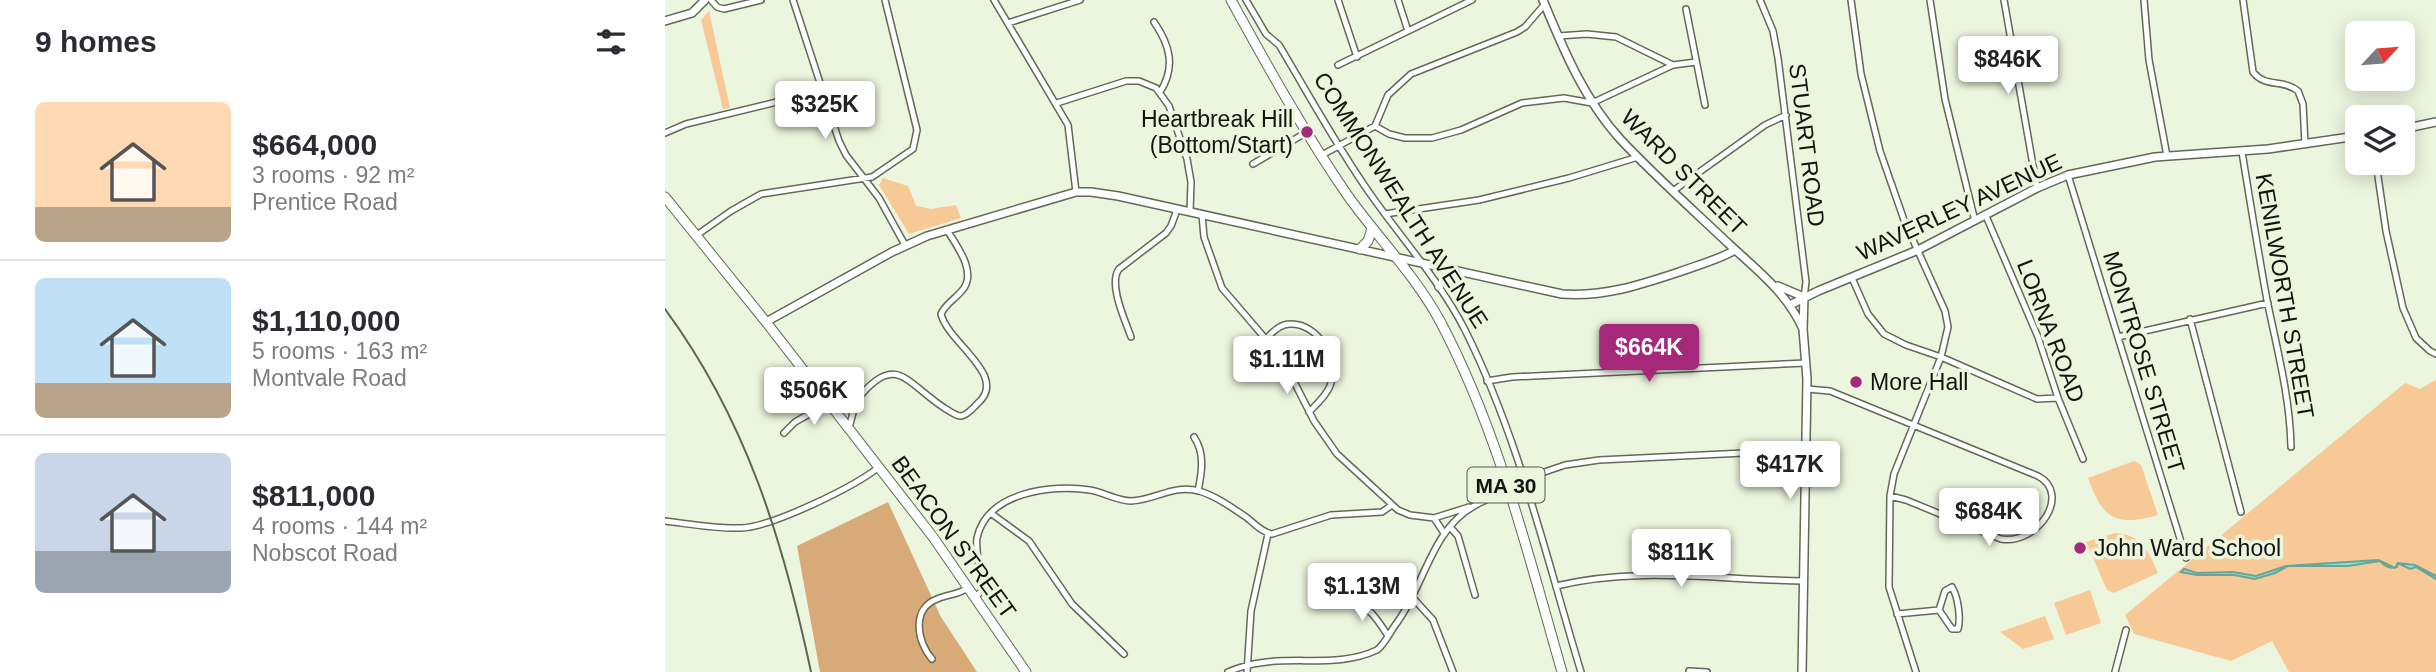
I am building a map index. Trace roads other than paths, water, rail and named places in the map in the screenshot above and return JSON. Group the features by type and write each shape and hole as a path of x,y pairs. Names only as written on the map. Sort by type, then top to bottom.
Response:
{"main road":[{"name":"COMMONWEALTH AVENUE","path":"1231,0 1307,132 1372,228 1426,299 1445,332 1476,404 1508,491 1562,672"},
{"name":"BEACON STREET","path":"665,197 767,322 933,537 1025,672"},
{"path":"1360,249 1368,241 1372,228"}],"street":[{"path":"665,21 692,13 697,4 705,0"},
{"path":"711,0 717,7 724,9 761,0"},
{"path":"793,0 839,141 846,155 879,198 905,245"},
{"path":"697,235 761,194 873,177 913,149 917,130 885,0"},
{"path":"995,0 1068,125 1076,192"},
{"path":"1008,23 1080,0"},
{"name":"COMMONWEALTH AVENUE","path":"1246,0 1266,34 1279,45 1339,145 1385,214 1439,287 1464,329 1524,479 1581,672"},
{"path":"1338,0 1357,57"},
{"path":"1398,0 1408,31"},
{"path":"1338,65 1472,0"},
{"name":"STUART ROAD","path":"1760,0 1773,32 1786,115 1806,282 1804,297"},
{"path":"1851,0 1861,74 1891,185 1945,311 1948,327 1941,357 1894,474 1890,496 1889,584 1916,672"},
{"path":"1930,0 1949,121 1975,221"},
{"path":"2004,0 2037,188"},
{"path":"2144,0 2150,60 2167,156"},
{"path":"2243,0 2253,72 2266,83 2285,84 2298,91 2303,104 2305,144"},
{"path":"1322,155 1375,126 1384,101 1405,78 1418,70 1517,32 1528,24 1544,2"},
{"name":"WARD STREET","path":"1544,2 1592,103 1620,139 1775,285 1803,329"},
{"path":"1686,9 1705,105"},
{"path":"1154,22 1164,38 1170,61 1169,75 1160,92"},
{"path":"1254,41 1266,34"},
{"path":"1558,36 1587,34 1616,37 1673,65"},
{"path":"1375,126 1389,134 1405,138 1432,138 1461,130 1523,103 1564,98 1592,103 1673,65 1696,62"},
{"path":"1057,103 1132,80 1145,82 1160,92 1169,106 1187,159 1191,182 1190,212"},
{"path":"665,132 686,124 822,91"},
{"path":"1673,191 1765,125 1786,115"},
{"path":"2415,126 2436,122"},
{"path":"1253,164 1307,132"},
{"name":"WAVERLEY AVENUE","path":"1790,305 1918,250 2037,188 2068,175 2136,159 2242,152 2345,138"},
{"name":"KENILWORTH STREET","path":"2242,152 2291,423 2291,447"},
{"path":"1385,214 1479,200 1569,178 1638,157"},
{"name":"MONTROSE STREET","path":"2068,175 2186,558"},
{"path":"2378,175 2386,231 2403,308 2416,338 2436,354"},
{"path":"767,322 905,245 1076,192 1118,196 1562,294 1599,295 1641,285 1717,259 1735,250"},
{"path":"1131,337 1116,289 1115,275 1169,230 1177,210"},
{"path":"1202,215 1203,231 1220,283 1229,297 1267,338 1290,372 1309,412 1337,454 1392,505 1407,514 1434,517 1472,507 1508,491"},
{"name":"LORNA ROAD","path":"1986,216 2038,337 2058,398 2083,459"},
{"path":"849,428 856,401 872,383 892,374 909,378 936,403 956,415 966,414 985,397 988,386 983,371 960,346 942,320 941,314 945,306 964,289 967,278 963,258 947,230"},
{"path":"1439,287 1450,270"},
{"path":"1852,278 1868,314 1879,330 1906,345 1941,357 2037,399 2058,398"},
{"name":"WARD STREET","path":"1775,285 1804,297 1807,389 1802,672"},
{"path":"2118,337 2268,303"},
{"path":"2190,320 2241,512"},
{"path":"1267,338 1281,326 1297,325 1314,333 1329,352 1332,365 1331,384 1309,412"},
{"path":"1487,381 1512,377 1806,363"},
{"path":"1807,389 1830,391 2038,476 2050,484 2053,495 2038,528 2026,537 2012,540 2001,539 1890,496"},
{"path":"784,433 795,422 832,406 856,401"},
{"path":"1194,437 1202,451 1198,491"},
{"path":"1524,479 1565,465 1599,460 1805,450"},
{"path":"665,522 733,528 761,525 788,515 861,479 879,467"},
{"path":"975,597 982,591 977,539 982,526 1014,496 1038,491 1082,489 1131,501 1171,490 1198,491 1220,500 1268,534 1276,534 1331,515 1381,512 1392,505"},
{"path":"1346,666 1378,649 1413,598 1444,533 1472,507"},
{"path":"992,514 1029,541 1072,604 1124,654"},
{"path":"1434,517 1444,533"},
{"path":"1450,527 1458,536 1475,595"},
{"path":"1247,669 1251,611 1268,534"},
{"path":"1556,586 1655,575 1803,581"},
{"path":"932,659 921,642 919,627 922,614 933,601 969,588"},
{"path":"1953,588 1956,593 1959,628 1952,629 1939,610 1945,591 1953,588"},
{"path":"1413,598 1433,620 1453,672"},
{"path":"1338,602 1349,600 1362,605 1388,636"},
{"path":"1897,614 1939,610"},
{"path":"2115,672 2126,630"},
{"path":"1228,672 1268,664 1317,668"},
{"path":"1689,671 1707,672"}],"water":[{"path":"2380,561 2348,566 2288,566 2255,579 2181,572 2184,569 2197,573 2233,572 2256,576 2286,566"},
{"path":"2398,563 2415,565 2436,576 2436,579 2416,567 2410,569"}],"tram line":[{"path":"665,309 718,394 758,482 788,575 811,672"}],"place":[{"name":"Heartbreak Hill (Bottom/Start)","path":"1307,132"},
{"name":"More Hall","path":"1856,382"},
{"name":"John Ward School","path":"2080,548"}]}
